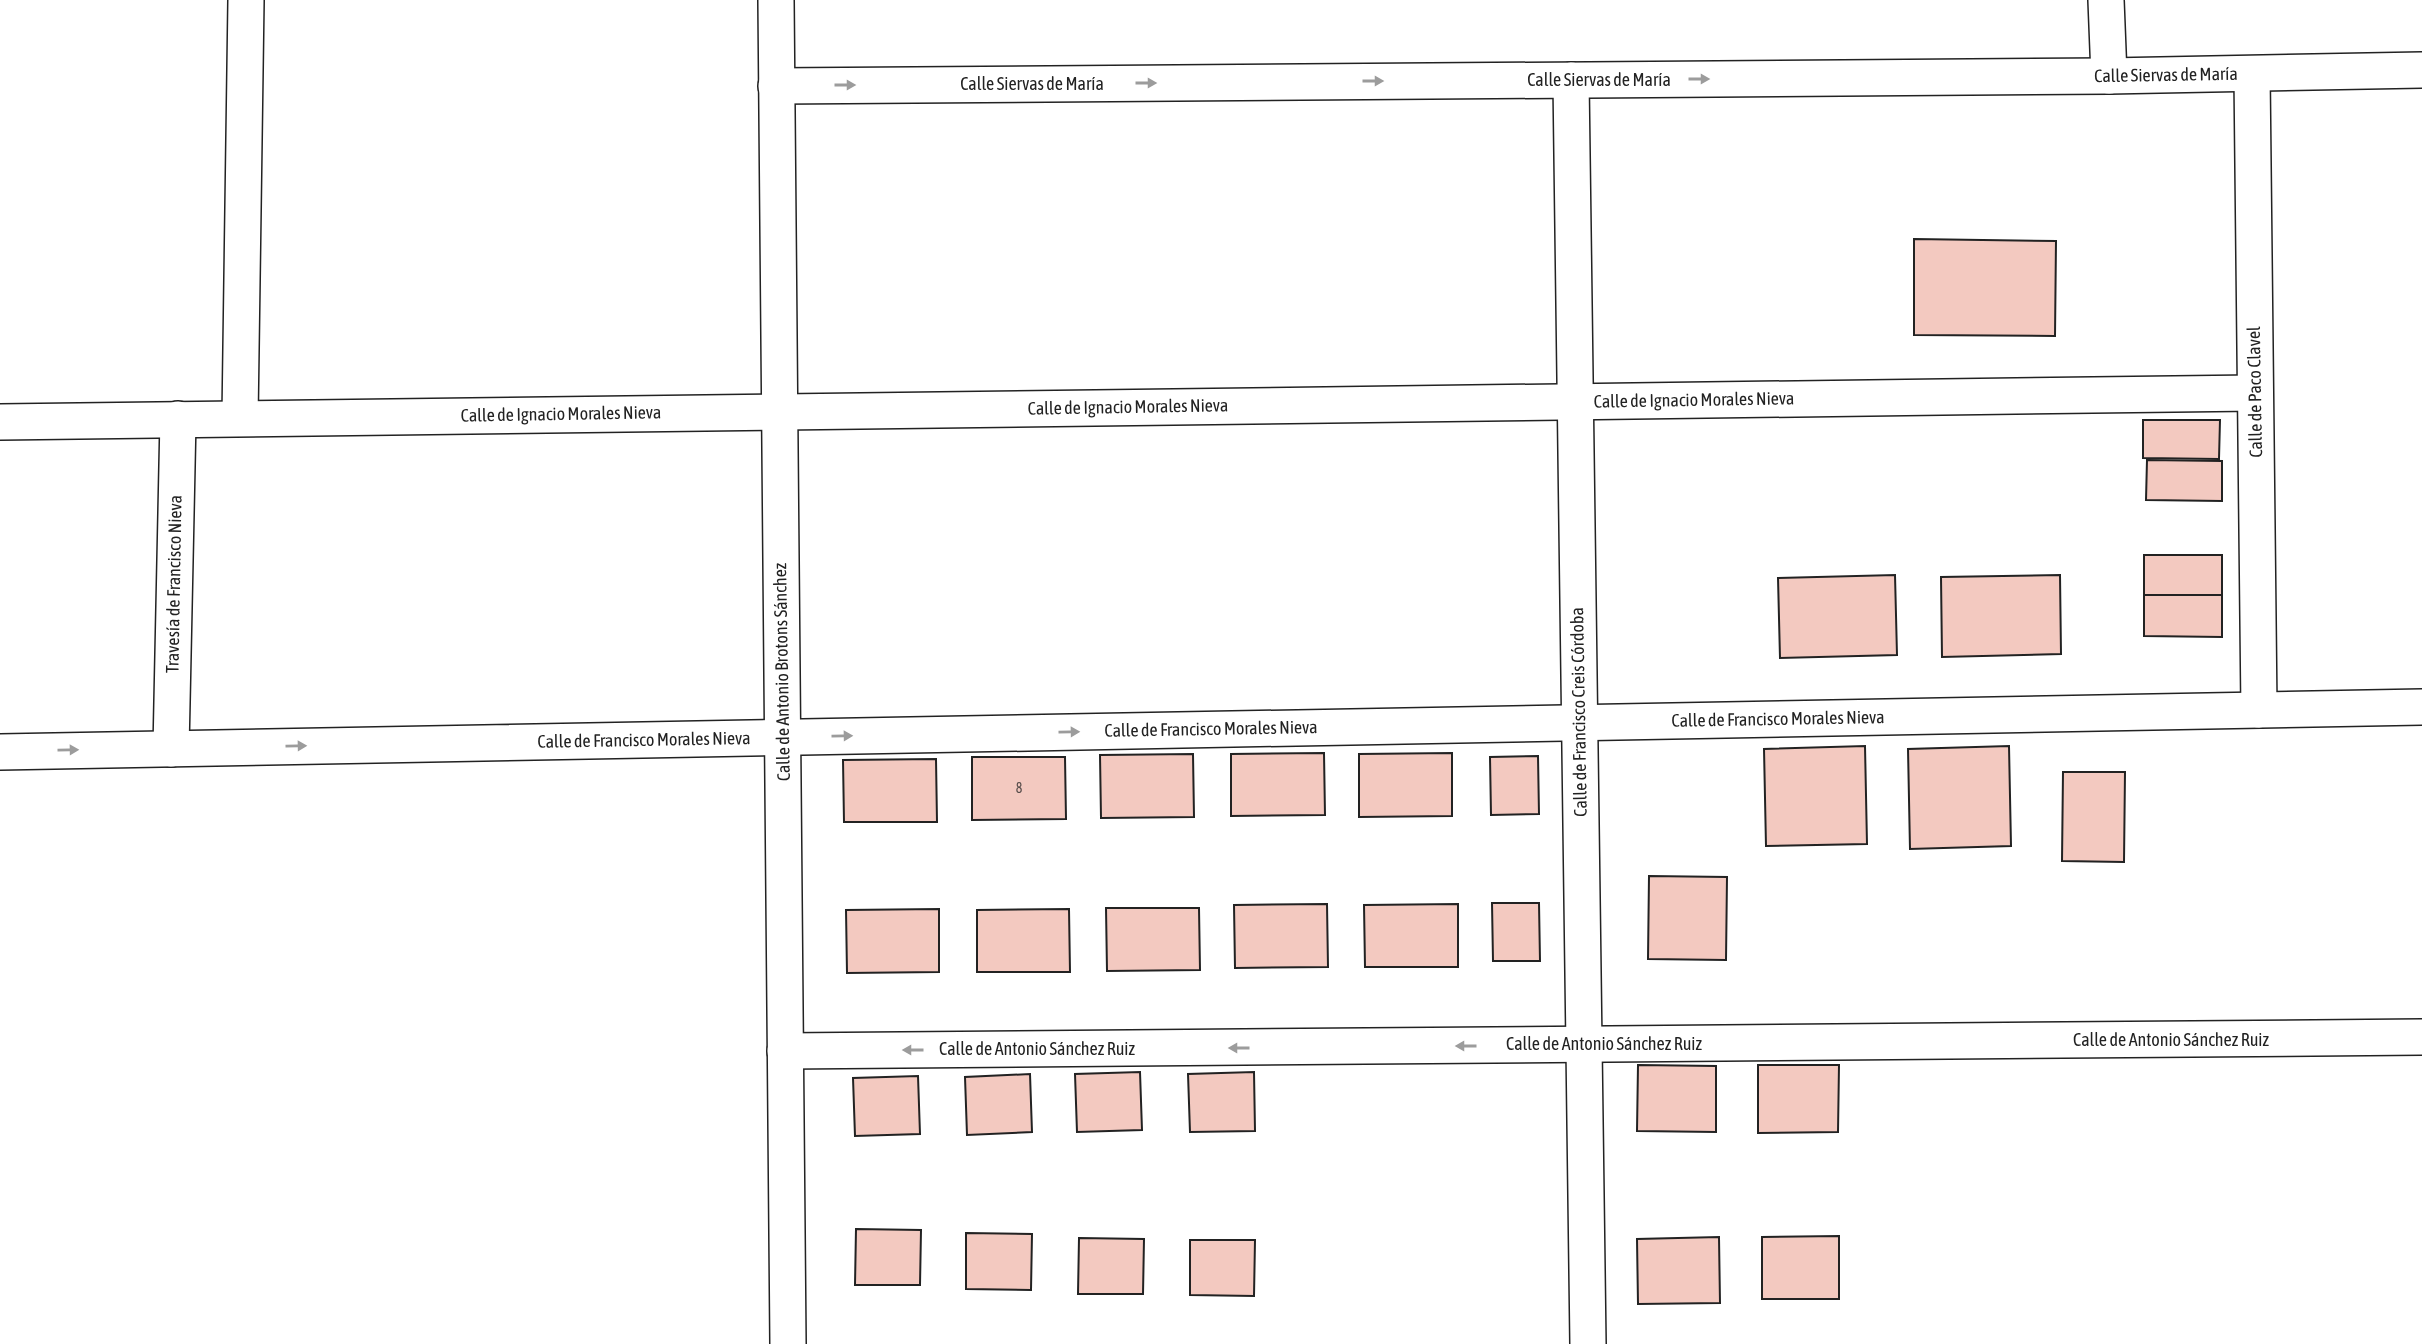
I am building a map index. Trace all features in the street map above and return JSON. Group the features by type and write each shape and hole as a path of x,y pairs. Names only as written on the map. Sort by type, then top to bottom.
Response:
{"street":[{"path":"240,418 246,0"},
{"name":"Calle de Antonio Brotons Sánchez","path":"776,0 788,1344"},
{"path":"2106,0 2109,76"},
{"name":"Calle Siervas de María","path":"776,86 2109,76 2422,69"},
{"name":"Calle de Paco Clavel","path":"2252,74 2259,710"},
{"name":"Calle de Francisco Creis Córdoba","path":"1571,80 1588,1344"},
{"name":"Calle de Ignacio Morales Nieva","path":"0,422 2255,393"},
{"name":"Travesía de Francisco Nieva","path":"171,748 177,419"},
{"name":"Calle de Francisco Morales Nieva","path":"0,752 2422,707"},
{"name":"Calle de Antonio Sánchez Ruiz","path":"785,1051 2422,1037"}],"building":[{"path":"1914,239 2056,241 2055,336 1914,335"},
{"path":"2143,420 2220,420 2219,459 2143,458"},
{"path":"2147,460 2222,461 2222,501 2146,500"},
{"path":"2144,555 2222,555 2222,595 2144,595"},
{"path":"1895,575 1897,655 1780,658 1778,578"},
{"path":"2060,575 2061,654 1942,657 1941,577"},
{"path":"2144,595 2222,595 2222,637 2144,636"},
{"path":"1865,746 1867,844 1766,846 1764,749"},
{"path":"2009,746 2011,846 1910,849 1908,749"},
{"path":"1324,753 1325,815 1231,816 1231,754"},
{"path":"1452,753 1452,816 1359,817 1359,754"},
{"path":"1193,754 1194,817 1101,818 1100,755"},
{"path":"1538,756 1539,814 1491,815 1490,757"},
{"path":"972,757 1065,757 1066,819 972,820"},
{"path":"936,759 937,822 844,822 843,760"},
{"path":"2063,772 2125,772 2124,862 2062,861"},
{"path":"1649,876 1727,877 1726,960 1648,959"},
{"path":"1492,903 1539,903 1540,961 1493,961"},
{"path":"1327,904 1328,967 1235,968 1234,905"},
{"path":"1458,904 1458,967 1365,967 1364,905"},
{"path":"1106,908 1199,908 1200,970 1107,971"},
{"path":"939,909 939,972 847,973 846,910"},
{"path":"1069,909 1070,972 977,972 977,910"},
{"path":"1638,1065 1716,1066 1716,1132 1637,1131"},
{"path":"1758,1065 1839,1065 1838,1132 1758,1133"},
{"path":"1140,1072 1142,1130 1077,1132 1075,1074"},
{"path":"1254,1072 1255,1131 1190,1132 1188,1074"},
{"path":"1030,1074 1032,1132 967,1135 965,1077"},
{"path":"918,1076 920,1134 855,1136 853,1078"},
{"path":"856,1229 921,1230 920,1285 855,1285"},
{"path":"966,1233 1032,1234 1031,1290 966,1289"},
{"path":"1839,1236 1839,1299 1762,1299 1762,1237"},
{"path":"1719,1237 1720,1303 1638,1304 1637,1239"},
{"path":"1079,1238 1144,1239 1143,1294 1078,1294"},
{"path":"1190,1240 1255,1240 1254,1296 1190,1295"}]}
